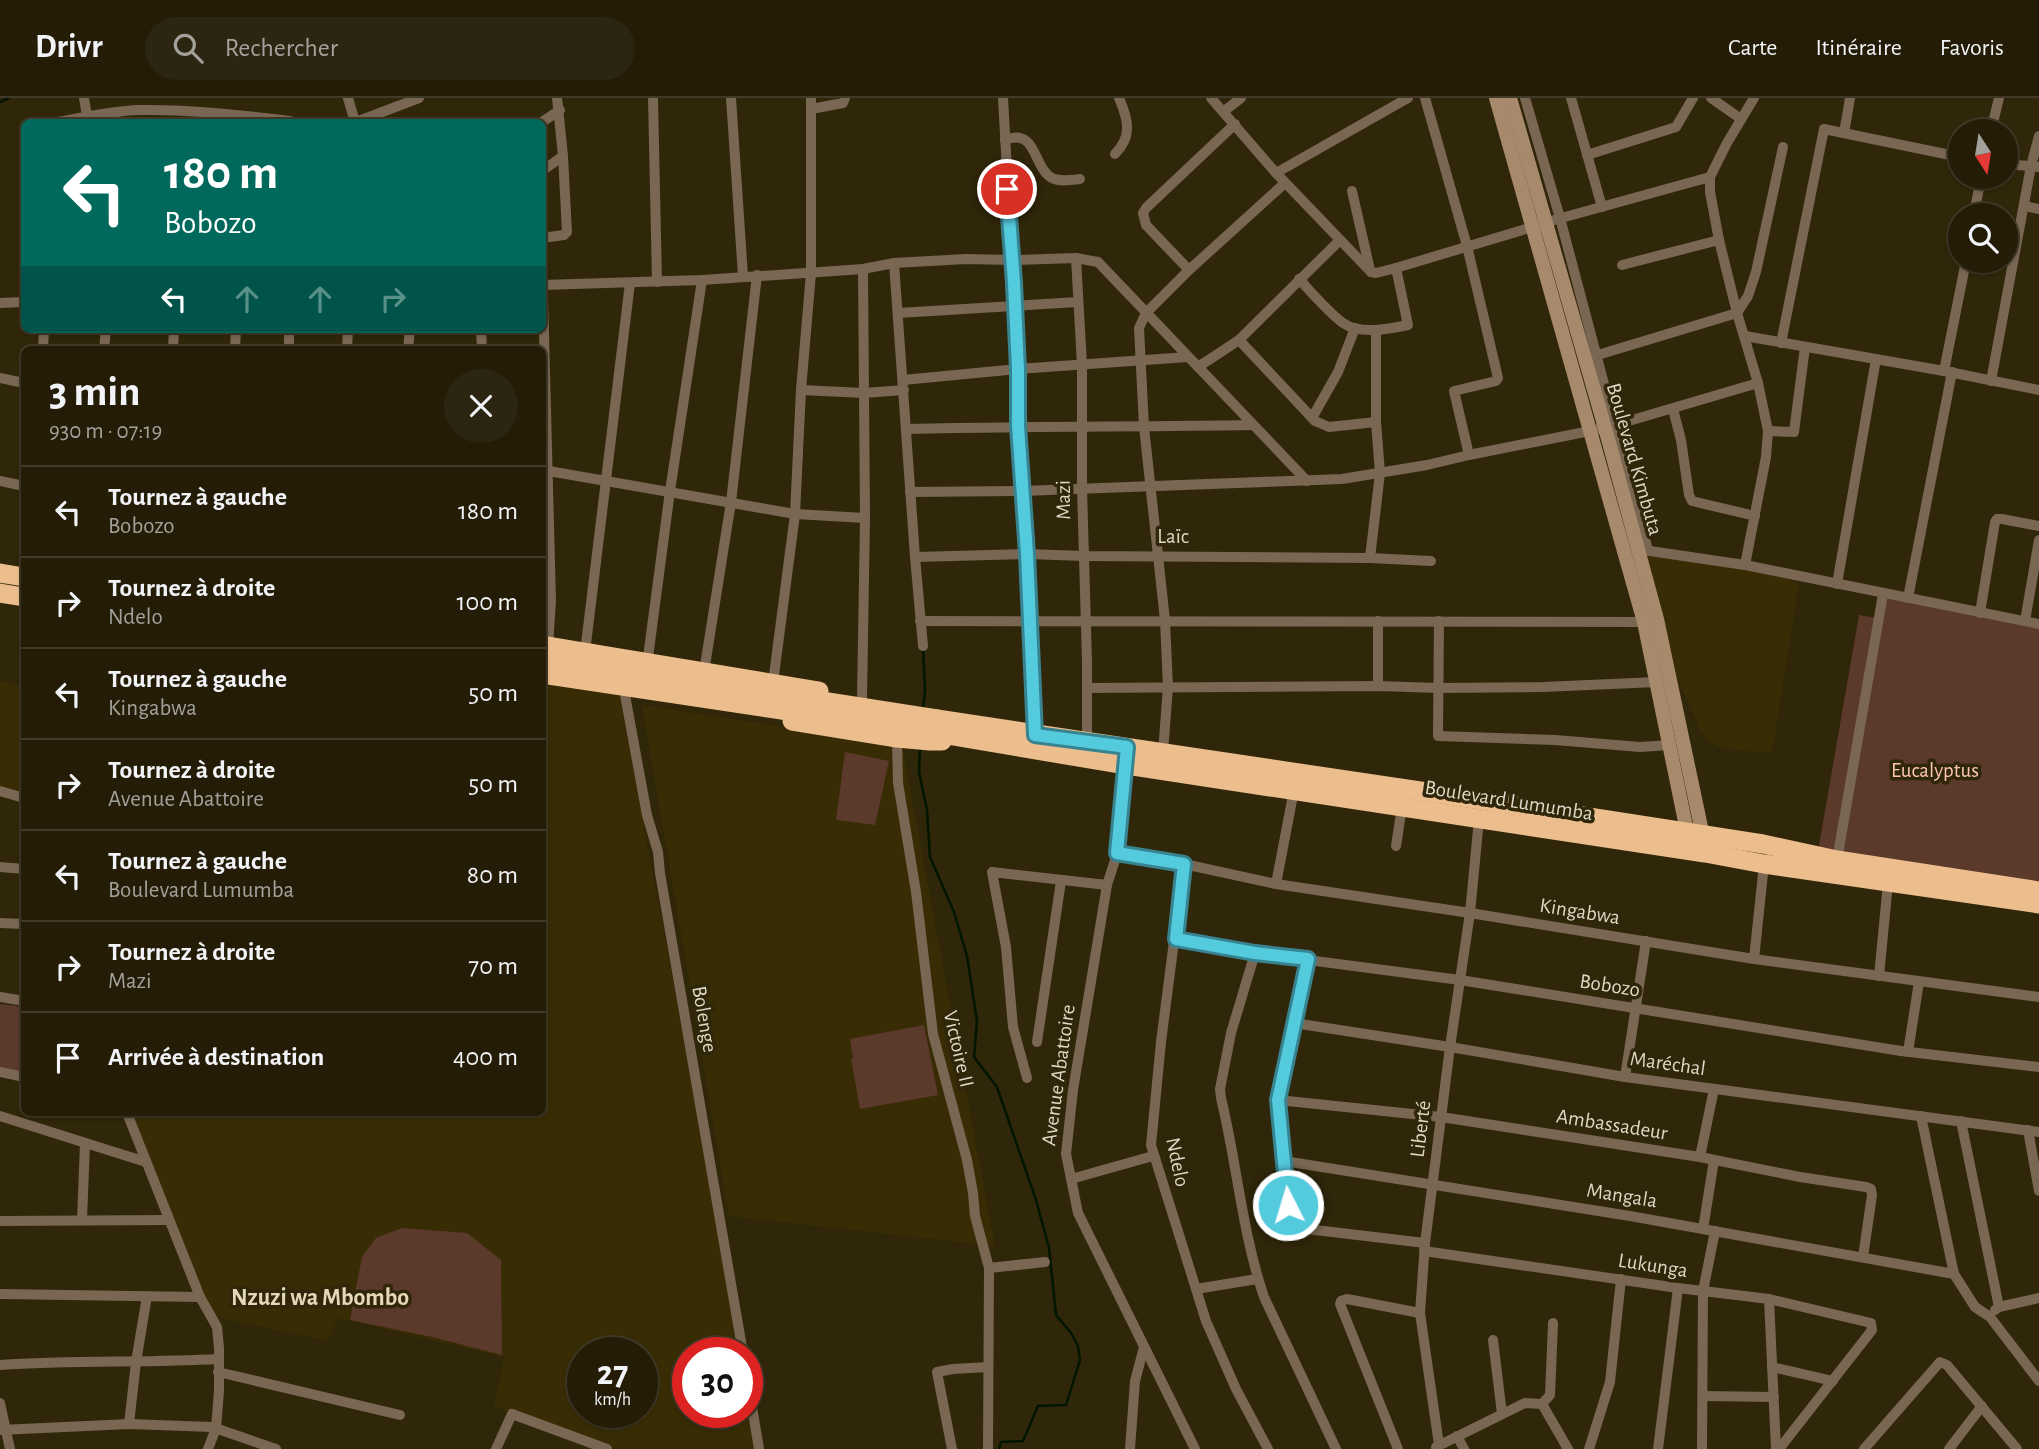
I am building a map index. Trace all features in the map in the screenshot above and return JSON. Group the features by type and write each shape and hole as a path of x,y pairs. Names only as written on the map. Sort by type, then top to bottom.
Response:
{"highway":[{"path":"0,573 21,574"},
{"path":"0,593 21,596"},
{"path":"546,649 584,652 862,699 923,727"},
{"path":"546,649 923,727"},
{"path":"546,675 923,727"},
{"path":"546,682 644,696 972,732"},
{"name":"Boulevard Lumumba","path":"972,732 1126,756 1294,790 1479,819 1697,843 1801,851 1837,860 2039,891"},
{"name":"Boulevard Lumumba","path":"972,732 1035,735 1087,742 1126,756 1163,752 1697,843 1764,864 2039,904"}],"street":[{"path":"84,98 87,116"},
{"path":"348,98 355,119"},
{"path":"364,119 419,98"},
{"path":"546,237 564,235 567,232 557,98"},
{"path":"653,98 657,282"},
{"path":"731,98 743,276"},
{"path":"773,683 795,514 801,390 811,273 811,104 843,103 845,98"},
{"name":"Mazi","path":"1003,98 1035,735"},
{"path":"1115,154 1128,133 1124,109 1119,98"},
{"path":"1211,98 1285,183 1371,272 1376,273 1710,177"},
{"path":"1223,112 1241,98"},
{"path":"1276,173 1408,98"},
{"path":"1425,98 1467,246 1499,379 1496,382 1454,391 1469,454"},
{"name":"Boulevard Kimbuta","path":"1496,98 1546,222 1591,358 1602,428"},
{"name":"Boulevard Kimbuta","path":"1510,98 1657,619 1697,843"},
{"path":"1525,98 1546,222"},
{"path":"1571,98 1602,207"},
{"path":"1587,155 1671,130 1676,127 1693,98"},
{"path":"1711,98 1741,119"},
{"path":"1745,565 1766,457 1768,431 1758,383 1718,240 1710,177 1754,98"},
{"path":"1844,134 1850,98"},
{"path":"1994,119 1999,98"},
{"path":"137,110 137,119"},
{"path":"72,119 137,110 270,119"},
{"path":"546,119 560,110"},
{"path":"1189,270 1146,225 1143,213 1235,124"},
{"path":"1781,342 1824,130 1948,155"},
{"path":"1991,381 2039,136"},
{"path":"1005,140 1013,137 1023,139 1035,152 1048,175 1055,179 1080,179"},
{"path":"1591,358 1737,313 1748,296 1756,272 1783,147"},
{"path":"546,168 563,156"},
{"path":"1163,752 1168,687 1158,555 1144,427 1139,328 1146,313 1189,270 1285,183"},
{"path":"1352,191 1371,272"},
{"path":"2024,206 2039,209"},
{"path":"1198,368 1239,340 1340,240"},
{"path":"1622,265 1718,240"},
{"path":"546,285 702,280 966,259 1076,258 1098,262 1307,481"},
{"name":"Mazi","path":"1076,258 1082,365 1087,742"},
{"path":"894,263 923,646"},
{"path":"1298,279 1343,323 1355,328 1376,330 1408,325 1396,268"},
{"path":"862,699 865,518 863,269"},
{"path":"1908,598 1964,273"},
{"path":"704,672 731,502 757,275"},
{"path":"644,696 670,491 702,280"},
{"path":"576,686 584,652 630,283"},
{"path":"0,303 21,302"},
{"path":"898,313 1078,302"},
{"path":"1312,418 1338,372 1355,328"},
{"path":"1370,558 1380,473 1376,422 1376,330"},
{"path":"1745,336 1948,371 2039,390"},
{"path":"1239,340 1312,418 1329,427 1376,422"},
{"path":"1768,431 1794,432 1805,347"},
{"path":"801,390 864,393 1018,369 1188,357"},
{"path":"1837,583 1876,359"},
{"path":"0,378 21,382"},
{"path":"910,492 1022,491 1342,479 1427,465 1602,428 1673,410 1758,383"},
{"path":"1673,410 1692,501 1755,516"},
{"path":"907,429 1253,425"},
{"path":"546,635 551,601 546,470 795,514 865,518"},
{"path":"0,481 21,485"},
{"path":"1980,613 1994,522 2002,519 2039,526"},
{"path":"2025,621 2039,540"},
{"path":"1637,551 1745,565 2039,624"},
{"name":"Boulevard Kimbuta","path":"1637,551 1644,622 1670,746 1697,843"},
{"name":"Laïc","path":"915,557 1158,555 1431,561"},
{"path":"1837,860 1883,593"},
{"path":"920,621 1644,622"},
{"path":"1378,621 1378,686"},
{"path":"1439,621 1438,736 1555,740 1640,747 1670,746"},
{"name":"Bolenge","path":"620,658 646,815 658,852 740,1337"},
{"path":"1087,688 1544,687 1657,682"},
{"name":"Victoire II","path":"923,727 898,783 916,892 933,1034 967,1160 975,1216 989,1268 988,1449"},
{"name":"Avenue Abattoire","path":"1126,756 1117,853 1107,886 1073,1090 1066,1154 1078,1213 1195,1449"},
{"path":"0,790 21,797"},
{"path":"1276,884 1294,790"},
{"path":"1396,846 1402,807"},
{"name":"Liberté","path":"1436,1447 1420,1312 1425,1247 1470,913 1479,819"},
{"name":"Kingabwa","path":"1117,853 1276,884 1754,959 2039,997"},
{"name":"Ndelo","path":"1184,864 1151,1145 1206,1321 1236,1389 1268,1449"},
{"path":"1754,959 1764,864"},
{"path":"0,867 21,869"},
{"path":"1027,1078 1013,1027 1006,947 992,872 1107,886"},
{"path":"1037,1042 1061,881"},
{"path":"1879,976 1888,883"},
{"path":"0,923 21,924"},
{"name":"Bobozo","path":"1176,939 1255,953 1461,980 1908,1052 2039,1067"},
{"path":"1625,1077 1646,940"},
{"path":"1255,953 1231,1033 1220,1089 1240,1203 1257,1279 1336,1449"},
{"path":"1284,1161 1278,1100 1308,959"},
{"path":"1908,1052 1919,982"},
{"path":"0,997 21,1000"},
{"name":"Maréchal","path":"1294,1023 1450,1046 1625,1077 2033,1131"},
{"path":"0,1072 21,1076"},
{"path":"1700,1157 1714,1089"},
{"name":"Ambassadeur","path":"1278,1100 1441,1117 1700,1157 1871,1189 1863,1257"},
{"path":"0,1116 146,1162"},
{"path":"128,1116 200,1297 218,1327 219,1391 208,1449"},
{"path":"1921,1116 1954,1273 1975,1307 1990,1317 2039,1381"},
{"path":"1961,1121 1998,1307"},
{"path":"2033,1131 2039,1191"},
{"path":"82,1220 85,1143"},
{"path":"1071,1179 1153,1156"},
{"path":"1703,1229 1713,1160"},
{"name":"Mangala","path":"1284,1161 1433,1183 1954,1273"},
{"name":"Lukunga","path":"1284,1161 1290,1227 1678,1288 1769,1299 1871,1323 1872,1330 1833,1381"},
{"path":"0,1221 169,1220"},
{"path":"1702,1449 1703,1291 1715,1231"},
{"path":"989,1268 1045,1262"},
{"path":"1196,1289 1257,1279"},
{"path":"1589,1449 1610,1382 1621,1279"},
{"path":"1658,1449 1678,1288"},
{"path":"0,1294 200,1297"},
{"path":"129,1424 147,1296"},
{"path":"1990,1317 1998,1307 2039,1298"},
{"path":"1398,1449 1340,1304 1347,1299 1420,1312"},
{"path":"1769,1299 1778,1449"},
{"path":"1542,1404 1550,1395 1553,1323"},
{"path":"1493,1340 1502,1414"},
{"path":"1130,1449 1135,1381 1144,1347"},
{"path":"0,1366 53,1362 219,1359"},
{"path":"1864,1449 1940,1362 1947,1365 2017,1449"},
{"path":"952,1449 937,1372 988,1367"},
{"path":"1772,1367 1833,1381 1778,1449"},
{"path":"218,1372 400,1415"},
{"path":"1703,1396 1774,1397"},
{"path":"1436,1447 1525,1402 1542,1404"},
{"path":"0,1403 3,1430 10,1449"},
{"path":"1542,1404 1568,1449"},
{"path":"1949,1449 1982,1406"},
{"path":"496,1449 512,1414 607,1449"},
{"path":"3,1430 129,1424 214,1427 276,1449"},
{"path":"756,1428 759,1449"},
{"path":"1457,1436 1464,1449"}],"shaded area":[{"path":"1645,553 1773,574 1799,583 1772,754 1721,748 1710,742 1701,731 1670,661"},
{"path":"546,680 619,692 705,1153 743,1337 672,1337 672,1428 761,1428 765,1449 611,1449 509,1413 494,1405 504,1357 338,1318 328,1341 210,1314 124,1116 546,1116"},
{"path":"0,681 21,685 21,792 0,786"},
{"path":"642,705 902,745 995,1246 729,1216"}],"green space":[{"name":"Eucalyptus","path":"1882,588 2039,621 2039,891 1817,857 1859,615 1876,618"},
{"path":"845,752 889,761 875,825 836,820"},
{"path":"0,1004 21,1007 21,1075 0,1070"},
{"path":"924,1025 938,1095 860,1109 850,1039"},
{"path":"402,1228 467,1233 501,1260 502,1355 350,1320 362,1257 376,1238"}],"waterway":[{"path":"0,102 9,98"},
{"path":"923,650 923,710"},
{"path":"920,748 919,772 927,810 930,857 954,912 967,956 977,1021 974,1057 997,1087 1036,1200 1049,1248 1056,1315 1078,1346 1080,1360 1066,1405 1038,1406 1023,1441 1001,1442 999,1449"}],"district":[{"name":"Nzuzi wa Mbombo","path":"320,1297"}],"route":[{"path":"1007,189 1014,283 1018,426 1035,735 1127,747 1117,853 1184,864 1176,939 1308,959 1278,1100 1288,1205"}]}
